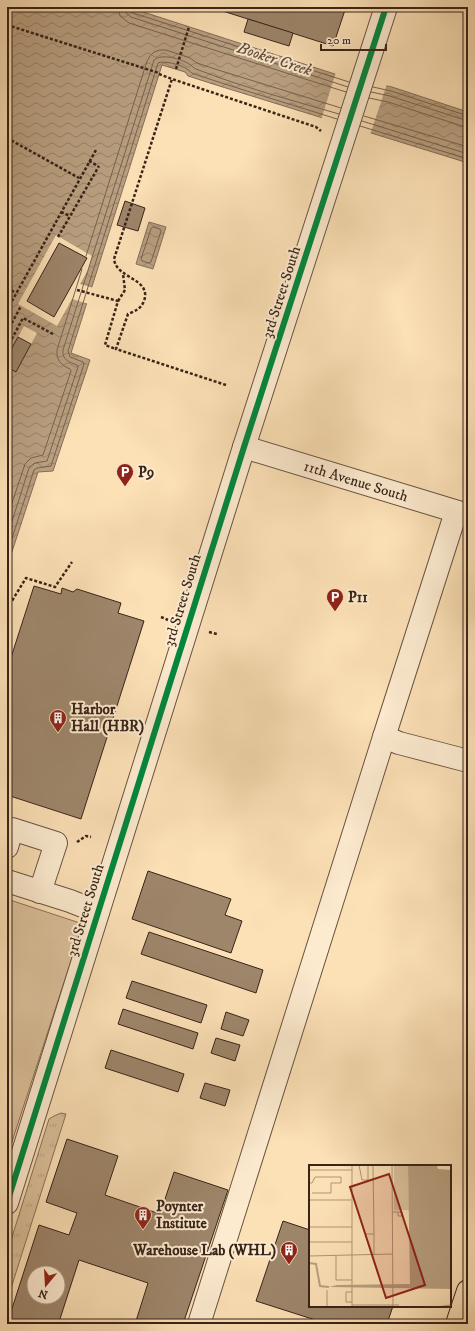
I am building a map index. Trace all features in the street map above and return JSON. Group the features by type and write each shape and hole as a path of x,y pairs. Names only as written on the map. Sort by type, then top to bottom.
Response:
{"main road":[{"path":"457,1324 468,1291"}],"street":[{"name":"3rd Street South","path":"7,1203 244,446 386,7"},
{"name":"11th Avenue South","path":"244,446 462,513"},
{"path":"199,1324 384,737 462,513"},
{"path":"384,737 399,743 468,761"},
{"path":"7,846 12,829 56,843 40,892"},
{"path":"7,881 70,901 98,912"}],"path":[{"path":"7,25 159,73"},
{"path":"176,69 189,27"},
{"path":"136,66 316,127 322,131"},
{"path":"116,350 128,314 140,308 144,302 146,294 139,282 123,274 118,269 114,264 114,259 172,78"},
{"path":"7,138 80,178"},
{"path":"7,310 96,150"},
{"path":"58,237 99,166 89,161"},
{"path":"61,212 70,216"},
{"path":"123,274 125,290 118,301 105,345 116,350 226,385"},
{"path":"7,288 16,293"},
{"path":"77,290 118,301"},
{"path":"7,332 21,306"},
{"path":"7,348 23,318 53,334"},
{"path":"7,609 26,578 55,587 72,562"}],"green space":[{"path":"7,899 83,924 7,1157"},
{"path":"61,1113 66,1114 7,1301 7,1253 49,1119"}],"water":[{"name":"Booker Creek","path":"7,7 128,7 341,76 392,87 468,112 468,163 188,76 185,72 162,65 71,353 90,360 53,471 38,472 7,567"},
{"path":"149,222 166,227 153,269 136,264"}],"pier":[{"path":"336,72 387,84 370,135 321,120"},
{"path":"56,235 92,256 88,270 80,284 94,288 89,304 72,299 57,326 18,304"},
{"path":"24,326 37,333 16,372 7,367 7,357"}],"building":[{"path":"210,7 346,7 333,46"},
{"path":"248,19 293,33 289,46 244,32"},
{"path":"125,201 145,208 138,231 117,225"},
{"path":"59,243 87,258 54,317 27,301"},
{"path":"18,337 31,344 16,372 7,367 7,357"},
{"name":"Harbor Hall (HBR)","path":"34,586 61,594 62,588 73,592 77,589 121,603 118,613 144,621 81,819 7,795 7,670"},
{"path":"148,871 231,899 225,915 242,921 231,953 132,919"},
{"path":"149,932 263,970 256,993 141,954"},
{"path":"132,981 207,1005 201,1023 126,998"},
{"path":"123,1009 198,1033 193,1049 118,1024"},
{"path":"226,1012 249,1020 243,1036 221,1029"},
{"path":"216,1038 240,1045 235,1061 211,1053"},
{"path":"111,1050 184,1074 178,1092 105,1068"},
{"path":"205,1083 230,1090 225,1106 200,1098"},
{"name":"Poynter Institute","path":"67,1139 118,1156 105,1195 160,1214 174,1172 228,1190 183,1324 135,1324 148,1283 79,1260 66,1300 66,1265 26,1265 39,1225 69,1235 77,1213 46,1202"},
{"name":"Warehouse Lab (WHL)","path":"283,1221 309,1230 309,1307 393,1307 387,1324 328,1324 256,1301"},
{"name":"Poynter Institute","path":"26,1265 26,1305 64,1305 59,1322 65,1324 7,1324"}],"cycle path":[{"path":"7,1203 244,447 386,7"}],"place":[{"name":"P9","path":"125,487"},
{"name":"P11","path":"335,612"},
{"name":"Harbor Hall (HBR)","path":"58,733"},
{"name":"Poynter Institute","path":"143,1230"},
{"name":"Warehouse Lab (WHL)","path":"289,1265"}]}
